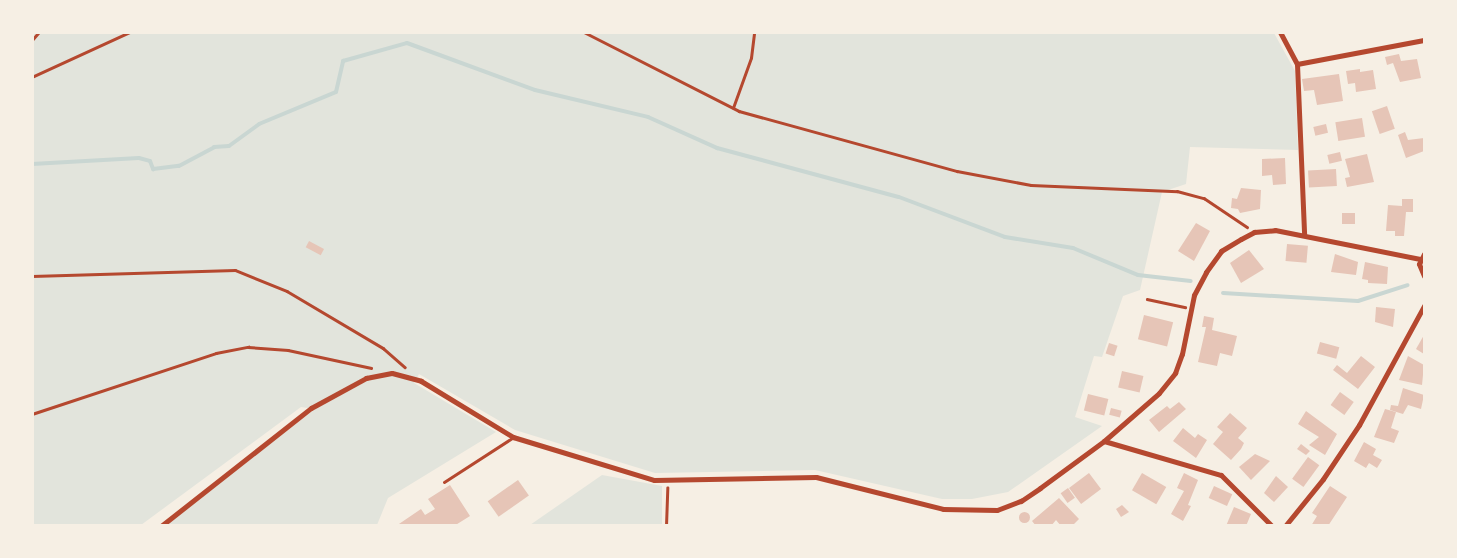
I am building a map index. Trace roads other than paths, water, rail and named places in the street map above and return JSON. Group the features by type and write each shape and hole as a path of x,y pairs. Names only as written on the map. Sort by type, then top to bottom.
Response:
{"street":[{"path":"1280,32 1297,64 1304,234"},
{"path":"1297,64 1424,40"},
{"path":"161,526 311,408 366,378 392,373 421,381 513,437 654,480 816,477 943,509 996,510 1021,501 1104,442 1159,393 1175,373 1194,295 1221,251 1254,232 1275,230 1304,234 1420,259"},
{"path":"1424,254 1420,259 1419,268 1424,276"},
{"path":"1285,526 1323,479 1359,425 1424,306"},
{"path":"1104,442 1221,475 1272,526"}],"lane":[{"path":"444,482 513,437"}],"waterway":[{"path":"32,164 139,158 150,161 153,169 179,166 214,147 229,146 259,124 336,92 343,61 407,43 535,90 648,117 717,148 899,197 1005,237 1073,248 1138,275 1191,281"},
{"path":"1223,293 1358,301 1408,285"}]}
